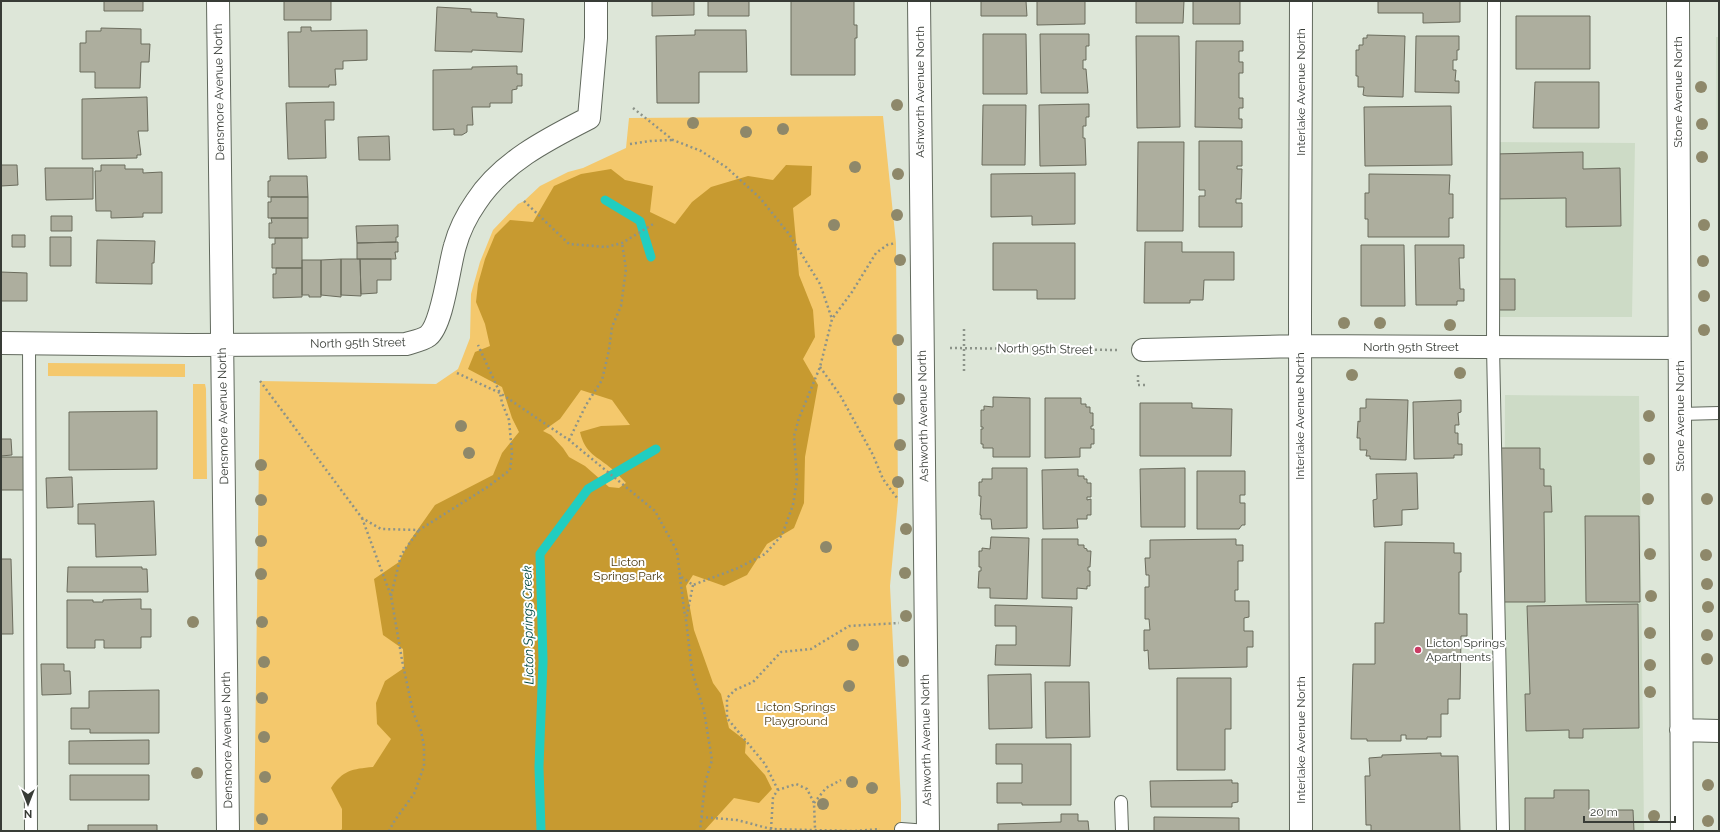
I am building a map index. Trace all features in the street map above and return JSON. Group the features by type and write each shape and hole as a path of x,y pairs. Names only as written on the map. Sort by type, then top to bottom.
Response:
{"street":[{"name":"Densmore Avenue North","path":"218,1 228,831"},
{"name":"North 95th Street","path":"1,343 222,345 406,344 428,336 433,330 441,310 455,244 476,202 488,186 521,157 564,130 589,118 596,38 596,1"},
{"name":"Ashworth Avenue North","path":"919,1 928,831"},
{"name":"Interlake Avenue North","path":"1301,1 1301,831"},
{"name":"Stone Avenue North","path":"1678,1 1682,831"},
{"name":"North 95th Street","path":"1142,350 1300,346 1679,348"},
{"path":"1681,730 1719,730"}],"lane":[{"path":"1494,1 1493,347 1503,831"},
{"path":"29,343 31,831"},
{"path":"1680,414 1719,412"},
{"path":"1121,802 1122,831"},
{"path":"901,829 928,831"}],"path":[{"path":"633,108 674,140 701,151 726,167 760,198 789,234 820,284 832,319"},
{"path":"630,144 674,140"},
{"path":"524,202 568,244 606,247 622,243 655,223"},
{"path":"568,440 586,405 602,380 609,350 612,327 621,306 626,269 622,243"},
{"path":"693,585 738,568 764,554 782,535 793,505 797,480 794,436 799,418 820,367 832,319 852,292 876,254 887,245 896,243"},
{"path":"964,329 964,371"},
{"path":"391,596 401,555 419,530 489,486 510,470 512,453 509,420 502,403 500,393 478,345"},
{"name":"North 95th Street","path":"964,348 1118,350"},
{"path":"820,367 840,395 884,479 898,500"},
{"path":"457,373 500,393 568,440 655,512 677,551 692,671 704,711 712,760 704,783 700,831"},
{"path":"260,381 362,518 391,596 413,712 421,731 424,746 424,766 414,794 389,831"},
{"path":"362,518 381,529 419,530"},
{"path":"680,576 693,585"},
{"path":"686,620 693,585"},
{"path":"778,790 765,764 727,718 727,698 734,690 753,682 781,652 811,649 849,626 899,623"},
{"path":"814,803 826,788 841,780"},
{"path":"771,829 773,797 778,790 796,784 807,789 814,803 815,829"},
{"path":"701,817 737,820 771,829 852,831"}],"shaded area":[{"path":"1716,37 1719,37 1719,355"},
{"path":"1492,142 1635,143 1632,317 1493,317"},
{"path":"1505,395 1639,396 1644,831 1503,831"}],"green space":[{"name":"Licton Springs Park","path":"883,116 896,243 898,500 890,586 901,803 901,831 254,831 260,381 436,384 458,369 470,338 471,294 480,262 493,230 518,204 524,201 540,186 568,172 583,168 626,148 629,118"},
{"path":"786,165 812,166 811,195 793,208 799,275 813,310 815,337 803,359 818,385 805,457 804,503 794,528 767,544 747,575 724,586 693,575 686,586 694,630 713,683 721,694 729,728 746,741 745,753 765,775 772,789 759,803 734,798 704,831 340,831 342,829 342,809 331,788 344,774 354,770 373,767 391,739 377,724 376,703 385,681 404,668 403,649 383,635 374,579 399,562 409,542 435,505 493,475 502,453 519,432 512,418 502,387 468,369 475,352 490,346 485,324 476,302 478,284 485,259 495,235 510,220 533,222 554,186 581,174 611,169 625,180 653,186 650,212 675,224 692,202 711,187 748,176 773,180","holes":["581,390 612,400 630,425 601,426 580,432 588,450 626,483 619,488 609,487 585,466 569,457 551,435 543,431 560,419"]},
{"path":"48,363 185,364 185,377 48,376"},
{"path":"193,384 205,384 206,389 207,479 193,479"}],"building":[{"path":"104,1 143,1 143,11 104,11"},
{"path":"284,1 331,1 331,20 284,20"},
{"path":"652,1 694,1 694,15 652,16"},
{"path":"708,1 749,1 749,16 708,16"},
{"path":"791,1 854,1 854,25 857,25 857,38 855,38 855,75 791,75"},
{"path":"981,1 1026,1 1027,16 981,16"},
{"path":"1037,1 1085,1 1085,24 1037,25"},
{"path":"1136,1 1184,1 1183,23 1136,23"},
{"path":"1193,1 1240,1 1240,24 1193,24"},
{"path":"1378,1 1460,1 1460,22 1423,23 1423,13 1378,13"},
{"path":"437,7 471,9 471,12 497,13 497,17 524,19 522,52 472,50 472,52 435,51"},
{"path":"1516,16 1590,16 1590,69 1516,69"},
{"path":"301,27 311,27 311,31 367,30 367,60 343,61 343,69 335,69 336,85 329,85 329,87 289,87 288,32 301,32"},
{"path":"101,28 141,29 141,44 150,44 149,62 141,62 140,88 95,88 95,72 80,72 80,43 86,43 86,31 101,31"},
{"path":"695,30 746,30 747,72 699,72 699,103 657,103 656,36 695,35"},
{"path":"983,34 1026,34 1027,94 983,94"},
{"path":"1040,34 1089,34 1089,46 1086,46 1086,60 1083,60 1083,69 1086,69 1088,93 1041,93"},
{"path":"1367,35 1405,36 1403,97 1367,96 1363,95 1364,87 1358,87 1358,76 1356,76 1356,50 1359,50 1359,45 1363,45 1363,38 1367,38"},
{"path":"1136,36 1179,36 1180,127 1137,128"},
{"path":"1416,36 1459,36 1459,50 1457,50 1457,60 1453,60 1453,70 1456,70 1455,81 1459,81 1459,93 1415,92"},
{"path":"1196,41 1243,41 1243,51 1239,51 1239,62 1243,62 1243,73 1239,73 1239,98 1243,98 1243,108 1239,108 1239,119 1242,119 1242,128 1195,127"},
{"path":"517,66 517,74 522,74 522,86 517,86 517,89 512,90 512,103 490,103 490,107 472,107 473,125 467,125 467,132 462,135 454,135 454,129 433,130 433,70"},
{"path":"1535,82 1599,82 1599,128 1533,128"},
{"path":"147,97 148,131 138,131 141,155 137,155 137,158 82,159 82,99"},
{"path":"334,102 334,120 325,120 326,158 288,159 286,103"},
{"path":"1089,104 1089,117 1086,117 1086,126 1083,126 1086,165 1040,166 1039,105"},
{"path":"983,105 1026,105 1025,165 982,165"},
{"path":"1451,106 1452,165 1365,166 1364,107"},
{"path":"389,136 390,160 359,160 358,137"},
{"path":"1199,141 1242,141 1242,166 1237,166 1237,169 1242,169 1241,199 1236,199 1236,203 1242,203 1242,227 1199,227 1199,196 1205,196 1205,190 1199,190"},
{"path":"1138,142 1184,142 1183,231 1137,231"},
{"path":"1583,152 1583,169 1620,168 1621,226 1566,227 1566,198 1495,199 1494,154"},
{"path":"1,165 17,165 18,185 1,186"},
{"path":"101,165 125,165 125,169 143,169 143,173 162,172 162,213 143,213 143,217 111,218 111,211 96,211 95,171 101,171"},
{"path":"45,168 93,168 93,199 46,200"},
{"path":"1075,173 1075,224 1032,225 1032,216 991,217 991,174"},
{"path":"1369,174 1450,175 1449,194 1453,194 1453,218 1449,218 1449,237 1368,237 1368,219 1365,219 1365,193 1369,193"},
{"path":"270,176 307,176 308,197 268,197 268,181 270,181"},
{"path":"271,197 308,197 308,218 268,218 268,202 271,202"},
{"path":"51,216 72,216 72,231 51,231"},
{"path":"271,218 308,218 308,238 269,238 269,223 272,223"},
{"path":"398,225 398,237 396,237 396,242 357,243 356,226"},
{"path":"12,235 25,235 25,247 12,247"},
{"path":"50,237 71,237 71,266 50,266"},
{"path":"275,238 302,238 302,268 272,268 272,244 275,244"},
{"path":"97,240 155,241 154,263 152,263 152,284 96,283"},
{"path":"398,242 398,252 395,252 396,259 357,259 357,243"},
{"path":"1145,242 1182,242 1182,252 1234,252 1234,280 1204,280 1203,300 1190,300 1190,303 1144,303"},
{"path":"993,243 1075,243 1075,299 1037,299 1037,290 993,290"},
{"path":"1361,245 1404,245 1405,306 1361,306"},
{"path":"1415,245 1464,245 1464,258 1459,258 1460,289 1464,289 1464,301 1457,301 1457,305 1416,305"},
{"path":"341,259 341,297 321,295 321,260"},
{"path":"341,259 360,259 361,296 341,295"},
{"path":"360,259 391,259 391,280 377,280 377,293 361,294"},
{"path":"302,260 321,260 321,297 309,297 309,295 302,295"},
{"path":"276,268 302,268 302,297 273,298 273,274 276,274"},
{"path":"1,272 27,273 27,301 1,301"},
{"path":"1498,279 1515,279 1515,310 1498,310"},
{"path":"993,397 1030,398 1030,457 993,457 993,448 983,448 983,444 981,444 981,429 983,429 983,427 981,427 981,410 984,410 984,406 993,407"},
{"path":"1045,398 1081,398 1081,404 1086,404 1086,407 1090,407 1090,413 1093,413 1093,426 1091,426 1091,429 1094,429 1094,444 1091,444 1091,448 1080,448 1080,457 1045,458"},
{"path":"1366,399 1408,400 1406,460 1370,459 1370,456 1366,456 1367,450 1360,450 1360,438 1357,438 1358,421 1360,422 1360,408 1366,408"},
{"path":"1461,400 1461,412 1458,413 1459,425 1455,425 1455,433 1458,433 1458,444 1462,444 1462,455 1454,455 1454,458 1414,459 1413,402"},
{"path":"1140,403 1192,403 1192,408 1232,409 1231,456 1140,456"},
{"path":"157,411 157,469 69,470 69,412"},
{"path":"1,439 11,439 12,455 1,456"},
{"path":"1500,448 1540,448 1540,469 1544,469 1544,486 1551,486 1552,512 1544,512 1545,602 1501,602"},
{"path":"1,457 26,457 26,490 1,490"},
{"path":"992,468 1027,468 1027,528 992,529 991,519 981,519 981,496 979,496 979,482 982,482 982,479 992,479"},
{"path":"1185,468 1185,527 1141,527 1140,469"},
{"path":"1078,469 1078,476 1084,476 1084,479 1087,479 1087,483 1091,483 1091,497 1087,497 1087,500 1091,499 1091,515 1087,515 1087,519 1077,519 1078,528 1043,529 1042,470"},
{"path":"1197,471 1245,471 1245,495 1240,495 1240,503 1245,503 1245,525 1242,525 1239,529 1197,529"},
{"path":"1417,473 1418,509 1402,510 1402,525 1374,527 1373,500 1377,499 1376,474"},
{"path":"72,477 73,507 47,508 46,478"},
{"path":"154,501 156,555 96,557 95,524 78,524 78,504"},
{"path":"1585,516 1639,516 1640,602 1586,602"},
{"path":"991,537 1029,538 1027,599 990,598 990,588 978,588 979,571 981,571 981,567 979,567 979,551 982,551 982,548 990,549"},
{"path":"1042,539 1078,539 1078,545 1084,545 1084,548 1087,549 1087,551 1091,551 1090,567 1088,567 1088,571 1090,571 1090,586 1087,586 1087,589 1077,588 1077,599 1042,598"},
{"path":"1236,539 1236,545 1243,545 1243,561 1238,561 1238,590 1235,590 1235,601 1249,601 1249,617 1244,618 1244,631 1253,631 1253,647 1247,647 1247,667 1149,669 1148,650 1144,651 1144,630 1150,630 1149,619 1145,619 1145,587 1149,587 1149,575 1146,575 1145,558 1150,558 1150,540"},
{"name":"Licton Springs Apartments","path":"1385,542 1454,543 1454,553 1461,553 1461,572 1459,572 1459,614 1467,614 1467,636 1461,636 1460,699 1448,699 1448,714 1441,714 1441,737 1406,739 1406,735 1401,735 1401,741 1367,741 1367,739 1351,739 1353,664 1375,664 1375,623 1384,623"},
{"path":"1,559 11,559 13,634 1,634"},
{"path":"68,567 142,567 142,569 147,569 148,592 67,592"},
{"path":"141,599 141,609 151,609 151,637 141,637 141,648 104,648 104,640 95,640 95,648 67,648 67,600 93,600 93,602 103,602 103,600"},
{"path":"1638,604 1639,728 1583,729 1583,738 1569,738 1569,730 1526,731 1525,694 1530,694 1527,606"},
{"path":"995,605 1072,607 1070,666 995,665 996,645 1016,645 1016,626 995,626"},
{"path":"41,664 64,664 64,671 70,671 71,694 42,695"},
{"path":"1031,674 1032,728 989,729 988,675"},
{"path":"1177,678 1231,678 1231,729 1225,729 1225,770 1177,770"},
{"path":"1045,682 1089,682 1090,737 1046,738"},
{"path":"159,690 159,733 90,733 90,729 71,729 71,708 89,708 89,691"},
{"path":"149,740 149,764 69,764 69,741"},
{"path":"996,744 1071,744 1071,805 1022,805 1022,803 997,803 997,783 1022,783 1022,764 996,764"},
{"path":"1441,753 1441,756 1458,756 1460,831 1371,831 1371,825 1366,825 1365,776 1370,776 1369,758 1382,757 1382,755"},
{"path":"70,775 149,775 149,800 70,800"},
{"path":"1232,780 1232,783 1238,783 1238,802 1232,803 1232,807 1151,807 1150,781"},
{"path":"1554,790 1589,790 1589,810 1633,810 1634,831 1525,831 1525,798 1554,798"},
{"path":"1061,814 1078,814 1078,821 1088,821 1089,831 998,831 998,824 1061,822"},
{"path":"1154,817 1239,818 1239,831 1154,831"},
{"path":"88,825 157,825 157,831 88,831"}],"waterway":[{"name":"Licton Springs Creek","path":"605,200 640,221 651,257"},
{"name":"Licton Springs Creek","path":"541,831 539,767 543,661 540,554 588,489 656,449"}],"place":[{"name":"Licton Springs Apartments","path":"1418,650"}],"park label":[{"name":"Licton Springs Playground","path":"796,714"}]}
